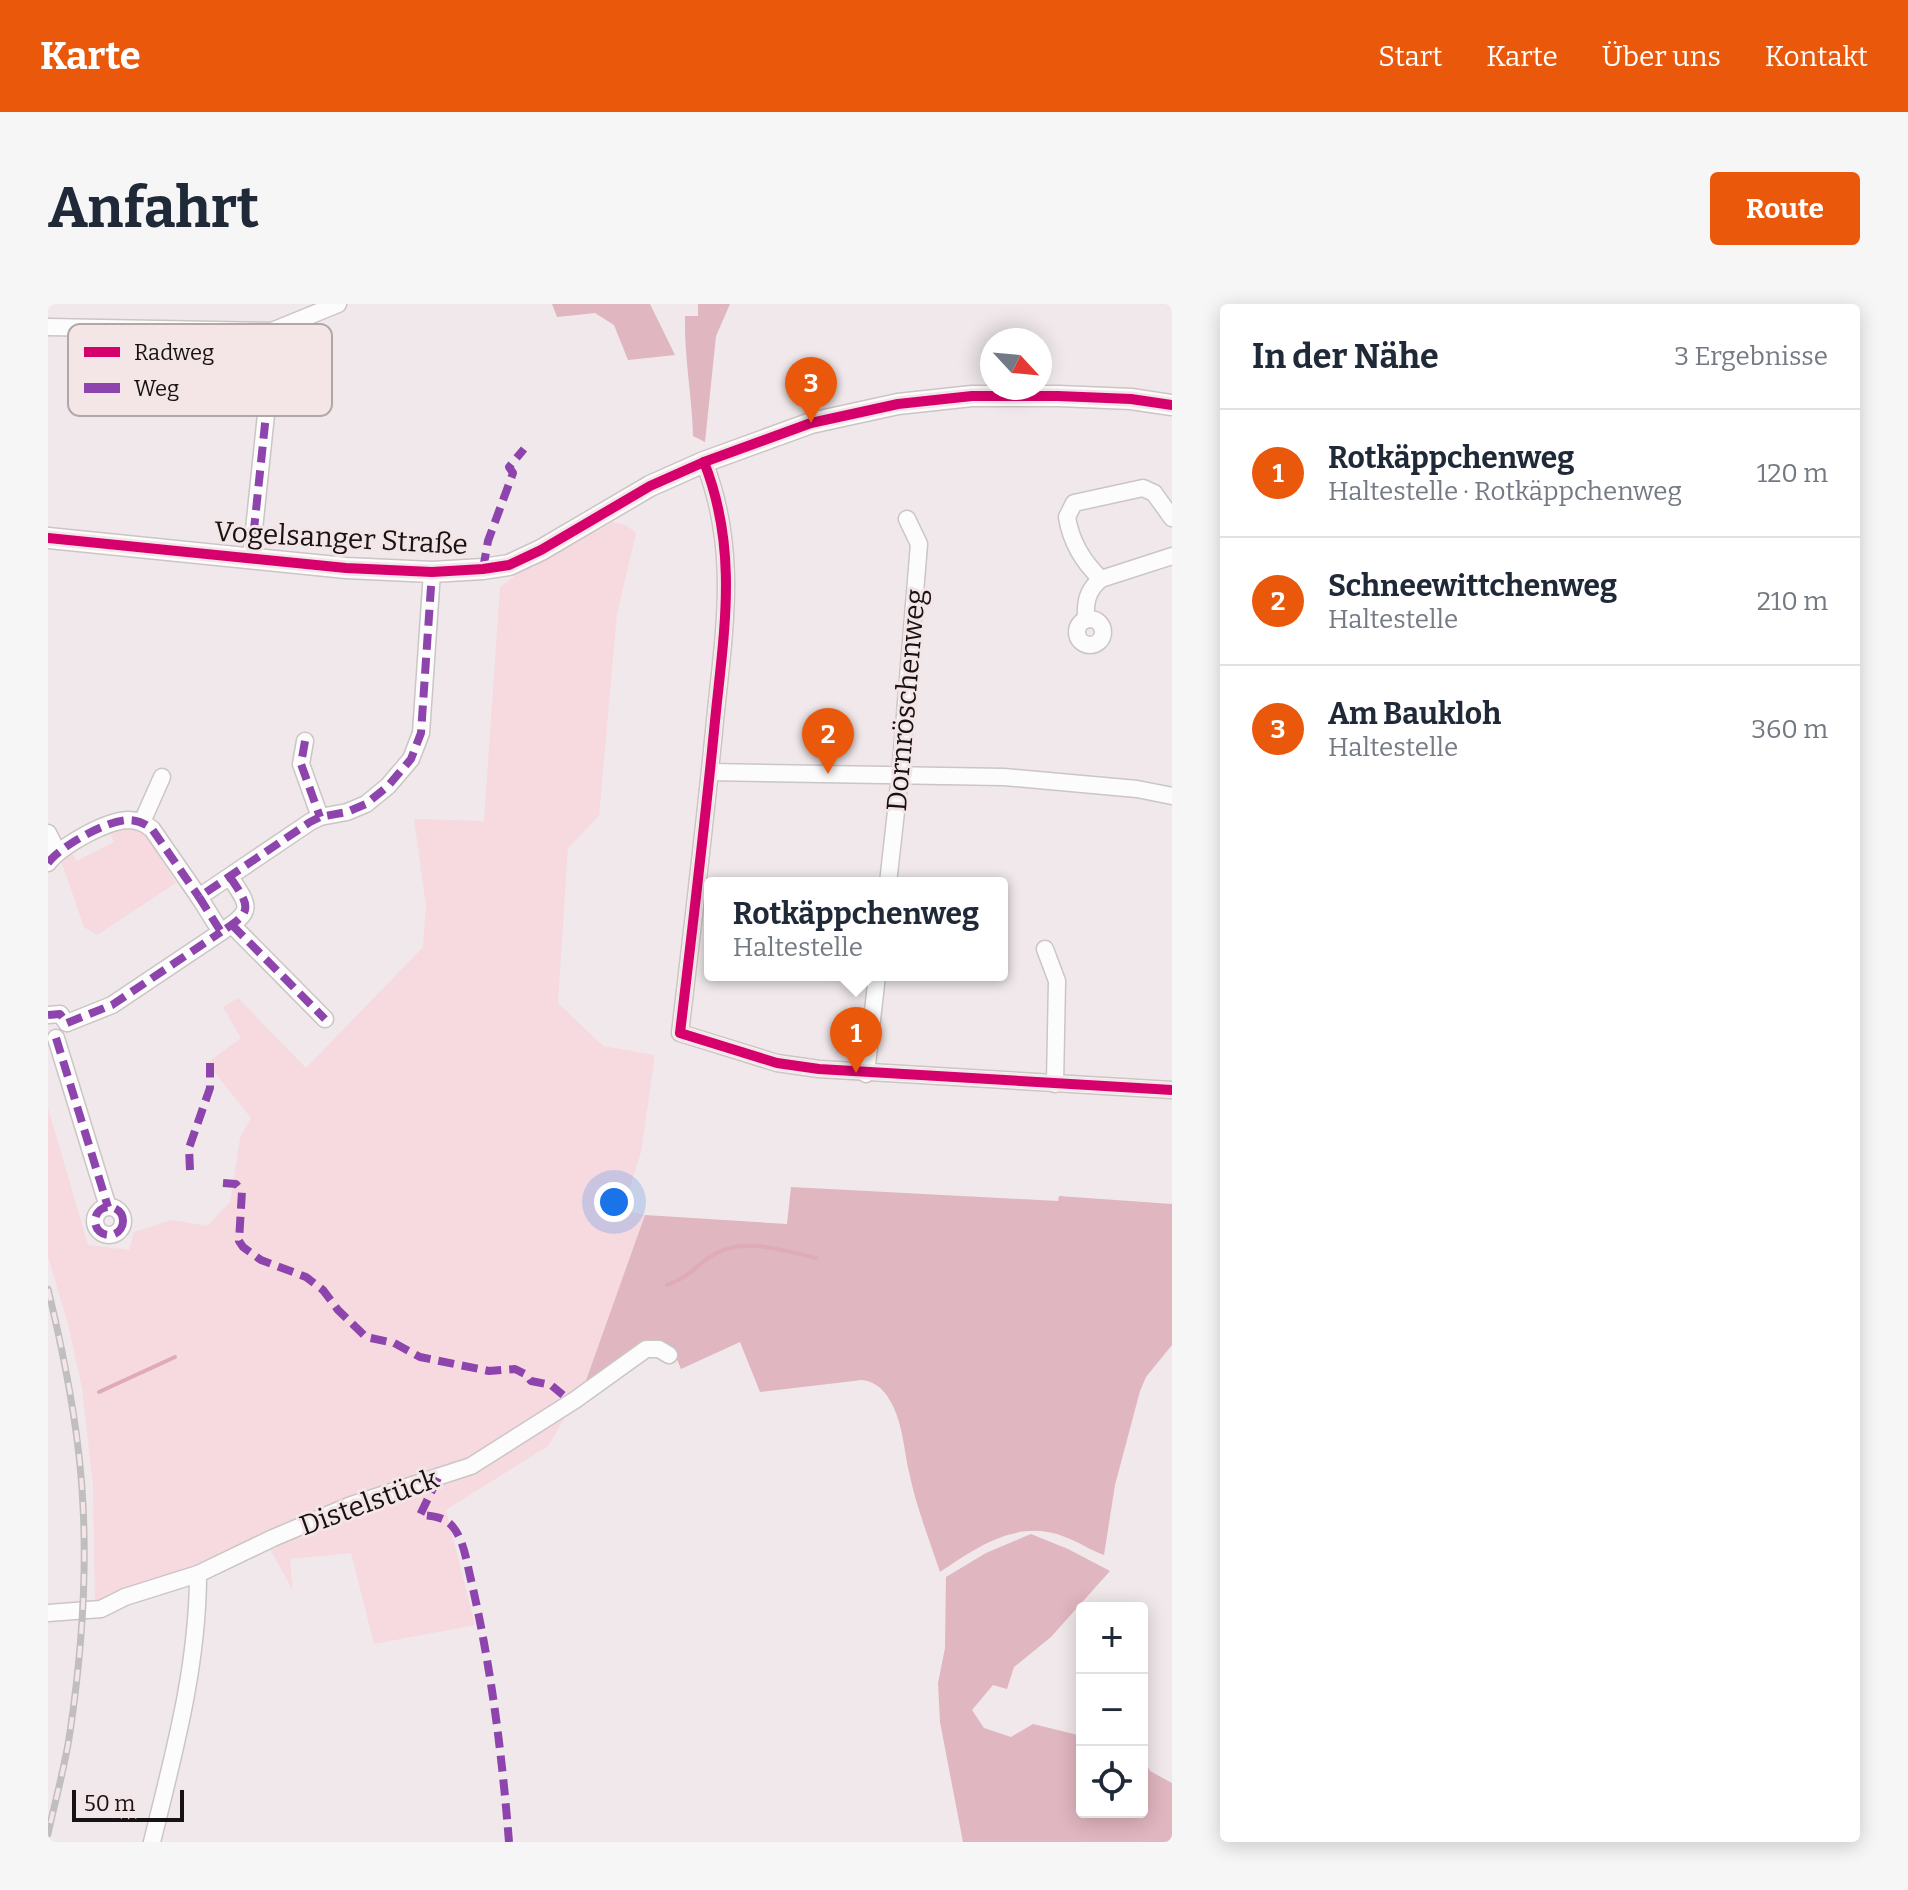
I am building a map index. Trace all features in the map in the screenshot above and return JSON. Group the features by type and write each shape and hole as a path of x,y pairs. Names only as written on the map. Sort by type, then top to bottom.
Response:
{"street":[{"path":"289,324 338,304"},
{"path":"48,327 68,327"},
{"name":"Vogelsanger Straße","path":"48,538 163,552 346,568 432,572 509,565 541,550 650,486 704,462 811,423 932,399 1058,396 1142,399 1172,405"},
{"name":"Vogelsanger Straße","path":"251,558 266,416"},
{"path":"704,462 716,493 727,557 727,587 710,772 680,1033 777,1063 866,1074 1172,1090"},
{"path":"1101,579 1077,551 1067,517 1074,503 1143,488 1154,493 1172,518"},
{"name":"Dornröschenweg","path":"889,877 919,544 907,519"},
{"path":"1086,620 1085,604 1094,585 1101,579 1172,556"},
{"path":"199,897 320,817 347,812 366,804 401,772 418,744 423,714 432,572"},
{"path":"305,741 301,764 320,817"},
{"path":"710,772 1004,777 1137,789 1172,796"},
{"path":"142,822 162,777"},
{"path":"48,833 52,857 111,823 127,820 142,822 152,829 199,897 226,928 325,1019"},
{"path":"67,1023 112,1005 247,911 246,901 230,877"},
{"path":"1045,949 1057,981 1055,1084"},
{"path":"866,1074 876,981"},
{"path":"48,1014 60,1014 67,1023 65,1033 52,1037 108,1207"},
{"name":"Distelstück","path":"48,1613 101,1609 125,1597 198,1574 351,1505 471,1466 575,1400 646,1349 659,1349 669,1355"},
{"path":"152,1842 176,1750 189,1677 198,1611 198,1574"}],"shaded area":[{"path":"552,304 650,304 675,355 628,360 614,325 595,313 557,317"},
{"path":"698,304 730,304 716,336 705,442 693,436 686,346 685,316 698,316"},
{"path":"613,522 626,525 636,533 617,614 599,816 568,848 558,1003 603,1046 655,1055 641,1152 623,1210 645,1215 584,1386 548,1446 446,1510 475,1625 374,1644 351,1553 290,1559 293,1591 259,1535 195,1567 95,1602 93,1486 82,1388 68,1324 48,1257 48,1108 88,1245 129,1250 134,1232 172,1220 207,1226 230,1202 240,1138 251,1118 207,1063 241,1038 223,1007 238,998 306,1068 423,947 426,906 414,819 484,821 500,587 520,572"},
{"path":"131,826 145,833 176,883 97,935 84,927 60,858 70,851 77,861 114,842 109,831"},
{"path":"791,1187 1058,1201 1059,1196 1172,1204 1172,1345 1146,1377 1140,1391 1115,1485 1104,1555 1065,1537 1031,1531 1015,1533 983,1545 940,1572 915,1497 896,1414 884,1392 868,1381 760,1392 740,1342 681,1369 676,1357 662,1346 584,1386 645,1215 787,1224"},
{"path":"1031,1534 1110,1571 1082,1602 1076,1602 1076,1609 1051,1637 1014,1667 1007,1689 993,1685 972,1710 984,1728 1011,1737 1033,1724 1076,1735 1076,1818 1148,1818 1148,1767 1172,1783 1172,1842 963,1842 940,1722 938,1683 945,1648 946,1577 986,1553"}],"waterway":[{"path":"667,1285 708,1258 734,1247 761,1246 816,1258"},
{"path":"99,1392 175,1357"}],"railway":[{"path":"48,1289 75,1424 84,1534 82,1619 74,1704 48,1834"}],"marked path":[{"path":"251,558 266,416"},
{"path":"483,569 488,541 513,473 509,467 524,449"},
{"path":"230,877 245,902 245,908 239,919 221,932 199,897 310,822 366,804 388,786 411,759 421,733 432,572"},
{"path":"305,741 301,764 320,817"},
{"path":"48,863 63,849 96,830 118,821 135,821 152,829 199,897"},
{"path":"232,925 325,1019"},
{"path":"67,1023 112,1005 221,932"},
{"path":"48,1015 60,1014 67,1023"},
{"path":"56,1038 108,1207"},
{"path":"190,1170 189,1148 210,1088 210,1063"},
{"path":"223,1183 236,1184 242,1191 239,1241 243,1247 261,1260 306,1277 323,1290 338,1310 366,1337 394,1343 420,1357 489,1371 515,1369 531,1381 551,1385 563,1395"},
{"path":"109,1207 119,1211 123,1221 119,1231 109,1235 99,1231 95,1221 99,1211 109,1207"},
{"path":"438,1478 420,1515 450,1524 465,1552 490,1677 509,1842"}],"cycle path":[{"path":"48,538 346,568 432,572 483,569 509,565 541,550 650,486 704,462 811,423 898,404 972,396 1131,399 1172,405"},
{"path":"704,462 722,529 726,595 680,1033 777,1063 819,1069 1172,1090"}],"place":[{"name":"Am Baukloh","path":"811,423"},
{"name":"Schneewittchenweg","path":"828,774"},
{"name":"Rotkäppchenweg","path":"856,1073"}]}
